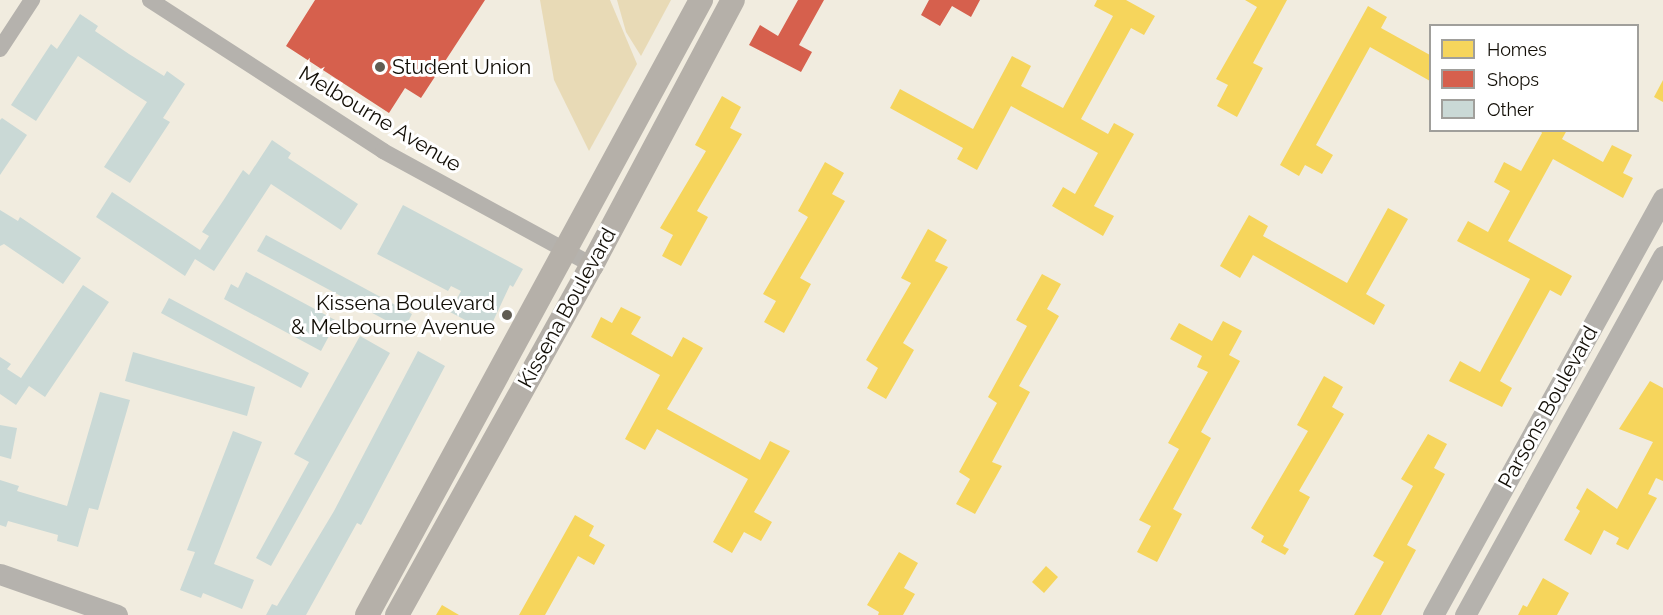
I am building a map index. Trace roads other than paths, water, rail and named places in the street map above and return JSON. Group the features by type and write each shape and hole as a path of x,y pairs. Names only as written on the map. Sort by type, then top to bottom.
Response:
{"main road":[{"name":"Kissena Boulevard","path":"367,615 701,0"},
{"name":"Kissena Boulevard","path":"397,615 592,265 733,0"}],"street":[{"path":"0,49 32,0"},
{"name":"Melbourne Avenue","path":"150,0 383,152 592,265"},
{"name":"Parsons Boulevard","path":"1433,615 1663,198"},
{"name":"Parsons Boulevard","path":"1465,615 1663,256"},
{"path":"0,574 117,615"}],"place":[{"name":"Student Union","path":"380,67"},
{"name":"Kissena Boulevard & Melbourne Avenue","path":"507,315"}]}
